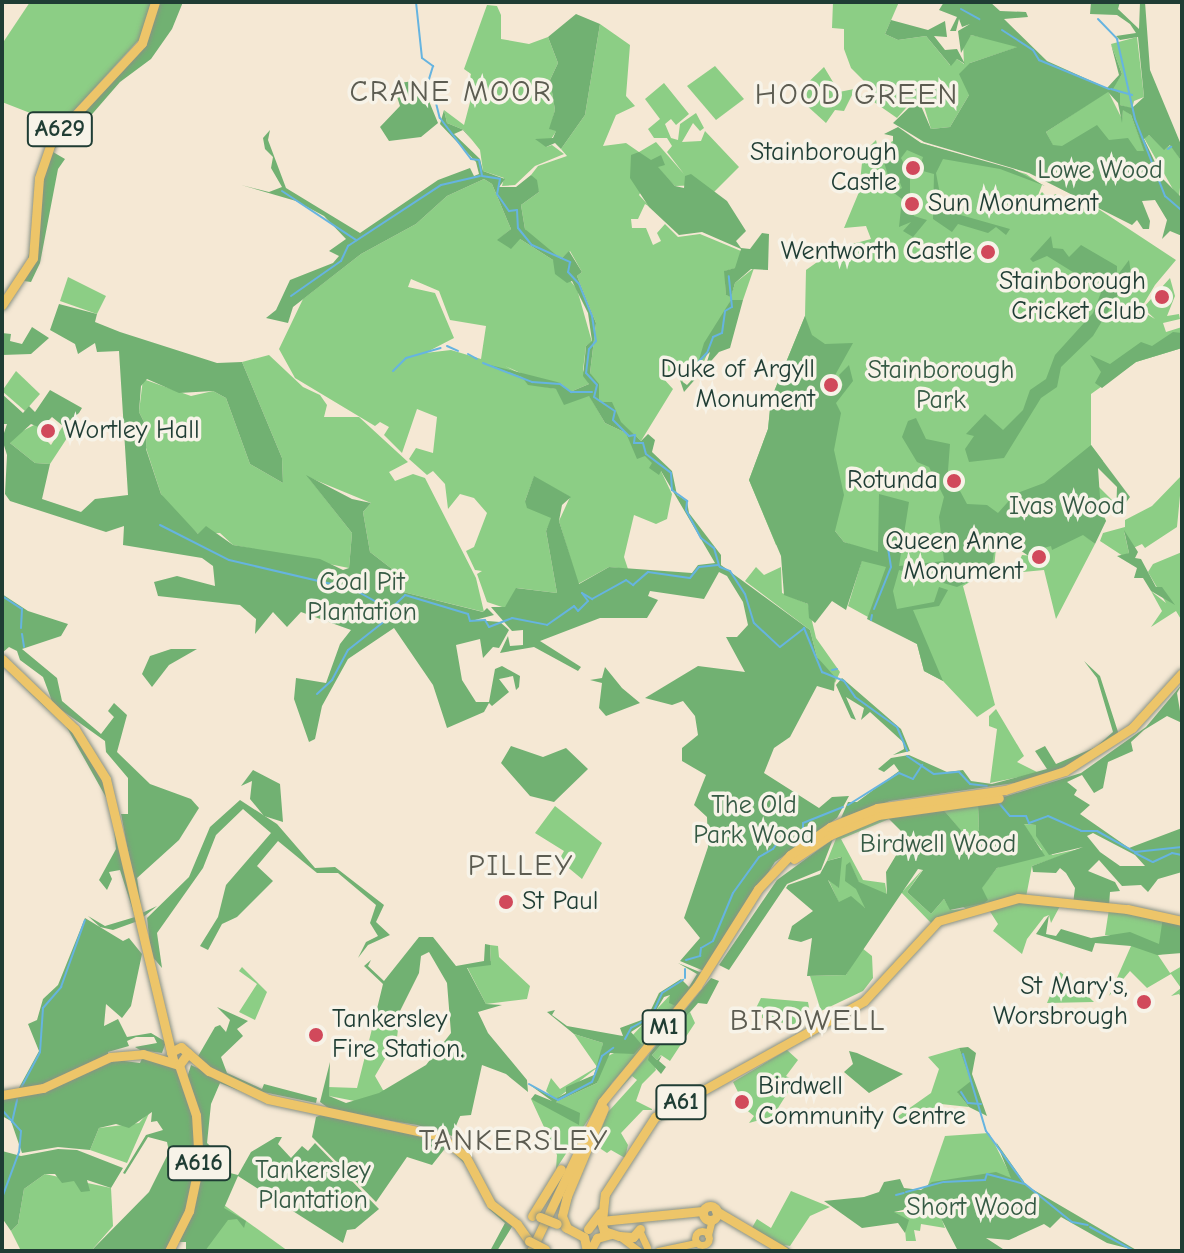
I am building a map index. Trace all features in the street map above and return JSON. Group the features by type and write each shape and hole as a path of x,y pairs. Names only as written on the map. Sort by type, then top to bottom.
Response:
{"highway":[{"name":"A629","path":"2,305 33,258 39,178 52,140 142,43 155,2"},
{"name":"A616","path":"2,659 75,729 103,771 115,804 140,921 171,1038 196,1115 199,1164 189,1211 169,1251"},
{"name":"M1","path":"534,1244 592,1119 624,1072 697,986 764,882 797,849 845,824 897,803 1005,790 1065,771 1132,728 1182,673"},
{"name":"M1","path":"845,824 897,810 997,798 1060,779 1125,739 1182,679"},
{"name":"M1","path":"523,1251 534,1244 604,1108 700,988 765,888 830,831"},
{"name":"A61","path":"602,1207 655,1117 864,1001 938,921 1018,898 1127,909 1182,921"},
{"path":"2,1095 43,1088 110,1057 179,1059 256,1094 306,1109 457,1136 489,1202 510,1218 534,1244"},
{"path":"306,1109 317,1102 327,1113"},
{"path":"566,1228 562,1216 569,1189 604,1108"},
{"path":"534,1244 533,1217 592,1119"},
{"path":"399,1124 452,1142"},
{"path":"440,1133 465,1153"},
{"path":"602,1207 604,1220 615,1235"},
{"path":"588,1229 602,1207"},
{"path":"510,1218 533,1217 566,1228 585,1238 588,1251"},
{"path":"566,1228 588,1229 604,1220 630,1218 709,1221 784,1251"},
{"path":"630,1218 640,1230"},
{"path":"588,1251 597,1238 615,1235 633,1237 656,1219 709,1221 777,1251"}],"main road":[{"path":"694,1241 709,1221"},
{"path":"615,1235 651,1250 694,1241 706,1243 709,1221"},
{"path":"640,1230 651,1250"}],"green space":[{"path":"30,2 153,2 144,34 61,125 2,102 2,44"},
{"path":"156,2 183,2 172,29 151,59 120,82 87,120 61,137 53,152 65,159 58,169 40,263 31,282 24,281 48,149 130,59"},
{"path":"833,2 899,2 885,34 898,40 926,36 950,65 957,59 964,64 963,42 971,35 1000,41 1002,31 1018,47 970,63 969,95 950,127 931,129 923,103 913,100 897,118 874,102 870,87 851,68 844,49 844,29 832,28"},
{"name":"Lowe Wood","path":"944,2 990,2 1000,11 1026,12 1028,17 1004,19 1047,61 1107,88 1119,75 1111,44 1122,74 1113,89 1120,93 1120,105 1132,108 1144,97 1138,37 1120,40 1116,36 1136,33 1130,24 1117,15 1090,14 1091,2 1120,2 1118,9 1139,29 1140,2 1145,2 1150,70 1182,147 1182,162 1170,145 1164,150 1149,135 1144,139 1163,179 1182,198 1182,236 1170,231 1162,239 1167,220 1155,200 1142,201 1150,221 1149,229 1143,229 1137,220 1132,225 1029,173 924,142 893,123 918,99 931,129 950,127 969,95 959,74 970,63 1017,47 971,35 961,53 958,31 970,24 962,27 959,19 956,31 950,31 957,17 939,10","holes":["1108,92 1118,103 1122,123 1123,110 1131,115 1144,151 1137,151 1128,138 1109,140 1097,125 1062,146 1053,145 1046,132"]},
{"path":"487,5 497,6 501,15 501,39 529,44 548,37 558,63 550,80 555,110 550,129 557,130 546,147 552,145 564,154 535,166 515,185 502,186 504,178 483,171 480,150 464,130 447,123 444,110 464,125 473,91 467,89 471,74 464,69"},
{"path":"576,14 600,24 585,115 561,149 555,143 546,147 535,139 553,138 556,131 549,129 555,110 550,80 558,63 548,37"},
{"path":"891,20 928,30 945,21 947,37 934,36 945,50 957,49 965,64 957,59 951,66 926,36 898,40 885,34"},
{"path":"600,24 630,45 626,96 635,106 616,115 603,146 626,143 639,152 656,142 684,174 667,152 672,146 667,138 654,138 648,129 660,119 645,99 664,83 689,114 676,125 671,119 665,124 671,138 678,140 680,124 696,113 704,128 700,131 693,123 682,142 701,141 705,131 739,167 713,193 704,185 675,186 657,167 661,155 639,195 650,207 645,204 638,219 631,219 632,228 646,228 653,245 661,241 657,233 665,224 678,237 700,234 741,251 736,268 725,271 726,295 731,296 735,283 754,268 743,300 731,300 698,375 688,380 691,370 681,373 683,383 676,372 662,377 673,389 641,441 598,402 590,373 596,323 577,276 582,272 570,251 561,259 536,244 525,229 521,205 539,192 531,175 538,166 567,156 561,149 585,115"},
{"path":"1137,37 1144,97 1134,101 1132,109 1120,105 1119,92 1112,89 1122,74 1111,44"},
{"path":"715,66 744,99 716,120 687,86"},
{"path":"824,67 839,92 854,89 863,98 859,101 852,95 844,111 835,110 826,123 795,95"},
{"path":"413,81 424,89 438,123 421,137 389,141 380,127 400,106 393,84"},
{"path":"1108,91 1122,119 1123,109 1131,115 1145,152 1053,146 1046,132"},
{"name":"The Old Park Wood","path":"444,110 447,123 464,130 472,140 463,130 454,134 480,159 483,171 505,179 499,187 516,187 531,175 537,180 539,192 521,205 525,229 561,259 569,251 582,272 577,276 596,323 590,373 599,384 599,402 612,402 621,422 641,441 648,434 655,440 652,452 672,471 677,495 687,501 689,513 721,555 721,565 810,630 817,657 835,677 834,691 817,686 790,737 774,748 764,773 819,808 832,797 849,796 837,818 775,862 704,971 680,961 700,938 684,918 708,847 707,817 694,805 706,775 682,761 682,748 698,735 695,716 683,701 672,705 645,698 698,666 745,672 726,637 737,637 748,625 743,602 727,576 719,572 704,599 650,591 648,596 658,600 647,618 600,618 540,641 581,667 578,671 534,647 500,653 508,636 510,646 523,645 523,630 512,631 491,607 505,607 516,588 557,593 546,531 551,518 527,508 525,501 534,476 571,497 562,505 559,521 579,584 609,567 692,573 698,565 715,563 661,471 659,475 649,468 652,463 645,456 637,459 626,433 605,423 589,396 564,405 556,389 528,385 522,377 486,364 561,383 570,392 589,384 583,376 586,346 592,341 588,313 572,281 567,283 555,274 553,260 520,239 511,249 497,240 511,229 492,184 484,179 447,196 416,224 361,254 293,307 288,323 266,318 276,310 290,280 333,263 339,256 329,251 346,239 324,216 296,201 241,185 269,192 282,187 271,168 273,157 265,149 263,138 270,130 268,140 286,188 360,233 438,180 470,168 474,176 479,174 476,162 440,124"},
{"path":"898,127 921,143 1013,169 1045,186 1000,169 943,159 936,173 943,210 1010,229 1006,235 996,227 988,233 958,224 952,232 933,219 934,174 919,170 923,157 907,150 901,158 910,176 910,204 914,216 927,220 913,237 903,231 911,222 899,227 902,199 894,193 902,188 899,180 891,185 883,159 893,147 893,136 884,134"},
{"name":"Stainborough Park","path":"906,134 921,143 1026,174 1042,185 1037,198 1042,192 1050,200 1055,194 1061,197 1053,210 1060,215 1070,203 1088,210 1091,204 1176,260 1155,285 1140,310 1155,319 1143,308 1170,278 1175,296 1167,316 1179,314 1180,319 1163,323 1166,332 1182,327 1182,333 1176,333 1182,348 1136,362 1091,394 1091,445 1103,461 1095,466 1098,486 1113,501 1100,504 1106,521 1084,535 1095,544 1056,619 1044,570 1023,572 1019,562 1022,555 1034,556 998,528 994,568 963,586 995,705 977,717 943,681 924,671 917,644 848,606 865,550 844,542 835,531 776,545 749,480 768,429 771,399 805,316 806,270 837,248 871,239 866,226 844,228 859,192 863,153 876,140 878,148 893,148 891,142"},
{"path":"1149,135 1164,149 1171,145 1182,162 1179,200 1144,138"},
{"path":"639,152 651,160 661,155 665,165 658,167 675,186 684,188 685,176 691,174 727,201 746,231 736,241 741,248 750,249 762,233 769,234 768,270 751,269 735,283 731,297 726,295 724,271 735,268 741,249 702,232 679,235 649,207 630,178 631,155"},
{"path":"484,179 492,184 511,229 498,240 520,239 553,260 577,289 592,342 586,346 583,370 589,384 571,392 589,395 605,423 626,433 660,469 672,494 667,519 656,524 634,515 624,557 628,569 609,567 578,584 559,521 570,497 534,477 525,501 552,518 546,531 557,593 517,588 505,608 487,602 477,574 482,571 475,570 466,551 474,547 487,513 474,498 460,494 448,509 445,484 433,471 427,475 409,459 416,448 433,453 437,417 417,409 402,453 384,435 389,427 380,422 375,426 295,378 279,349 303,299 361,254 416,224 447,196","holes":["411,279 439,291 450,320 486,326 481,359 451,350 425,353 454,338 435,293 408,287","505,366 538,381 561,383 569,391 546,387"]},
{"path":"1051,236 1053,248 1063,249 1069,257 1081,245 1117,266 1117,276 1129,260 1131,273 1093,336 1061,367 1057,387 1041,398 1004,458 969,462 965,449 974,436 966,434 985,414 1003,430 1023,410 1030,390 1046,379 1055,355 1093,313 1102,290 1047,256 1033,262 1030,259"},
{"path":"68,277 106,296 97,314 60,301"},
{"path":"731,300 743,300 730,348 719,352 684,392 680,380 687,385 706,365 710,352 698,363 704,343"},
{"name":"Coal Pit Plantation","path":"59,304 97,314 95,322 120,332 217,363 242,362 282,458 283,483 250,464 226,398 213,391 179,393 147,379 141,386 139,412 147,428 146,449 161,494 198,534 206,526 233,545 320,559 343,570 349,568 352,533 306,475 352,499 371,503 363,512 370,552 392,569 403,592 483,612 487,608 494,615 475,620 500,622 509,630 499,648 493,647 483,658 480,639 456,645 462,680 476,702 489,702 495,669 502,666 520,676 519,687 516,690 513,676 499,679 509,692 492,706 489,703 484,712 447,728 433,685 394,628 348,659 322,706 315,739 309,742 294,699 296,678 326,683 340,644 351,630 301,612 287,627 273,612 255,634 256,619 240,605 158,596 154,582 177,576 215,586 213,566 202,558 123,545 124,526 106,532 10,501 5,494 7,455 2,439 7,424 2,424 2,394 23,413 29,406 35,412 50,390 82,408 79,413 63,426 52,417 41,428 31,424 10,443 35,463 50,464 42,499 81,512 95,499 128,495 119,351 97,352 95,343 78,354 75,344 50,330"},
{"name":"Ivas Wood","path":"805,316 812,335 825,344 853,343 834,377 824,384 829,394 838,391 843,385 839,375 849,365 853,381 836,403 841,413 834,450 844,495 835,531 844,542 878,552 879,494 909,502 899,566 944,561 939,517 944,497 929,467 917,462 902,437 908,421 916,418 926,439 950,444 947,484 951,492 960,491 967,504 987,505 998,513 1015,494 1044,483 1091,445 1130,497 1116,516 1117,487 1098,468 1101,512 1106,521 1095,544 1083,535 1052,550 1051,546 1036,550 1030,557 997,534 991,571 957,587 899,570 893,591 897,609 934,602 939,587 948,590 939,606 913,610 943,681 924,671 917,644 867,619 886,567 862,561 846,610 832,601 815,623 809,618 808,604 784,595 781,556 749,480 768,429 771,399"},
{"path":"32,327 49,338 31,354 2,355 2,333 11,334 10,341 22,344"},
{"path":"1173,332 1182,333 1182,348 1136,362 1102,388 1095,383 1101,372 1090,355 1110,364 1141,342 1152,346"},
{"path":"269,355 303,387 320,395 327,405 324,417 359,417 408,462 389,472 395,481 413,474 425,478 476,578 484,612 403,592 392,569 370,552 363,512 371,503 308,477 352,533 349,568 233,545 220,533 198,534 171,509 161,494 146,448 147,428 139,412 143,379 191,396 213,391 226,398 250,464 283,483 282,458 242,362"},
{"path":"16,371 40,394 25,411 2,391"},
{"path":"66,421 80,427 71,432 50,464 35,463 10,443 11,437 36,424 46,431 42,436 51,445"},
{"path":"1182,475 1177,527 1145,548 1142,544 1131,549 1124,531 1129,553 1123,556 1100,541 1103,533 1125,527 1125,520 1152,506"},
{"path":"1124,530 1138,552 1135,558 1141,559 1156,587 1162,587 1175,605 1151,591 1143,578 1134,578 1137,568 1117,556 1129,553"},
{"path":"1182,552 1182,621 1176,611 1151,627 1162,611 1151,591 1166,603 1148,572 1153,564"},
{"path":"756,567 764,575 781,567 782,593 808,604 816,638 840,672 835,683 817,657 810,630 745,581"},
{"path":"2,594 28,611 68,624 61,636 22,649 57,678 62,701 101,734 114,717 108,711 114,703 127,715 117,752 150,784 191,799 199,808 179,840 137,878 142,913 157,906 141,919 121,814 128,814 128,778 106,752 105,741 53,704 43,677 20,660 17,651 9,647 2,653"},
{"path":"171,649 197,649 169,665 152,687 142,674 150,656"},
{"path":"1084,661 1100,676 1119,735 1083,759 1029,781 890,801 841,818 848,802 857,802 899,771 894,764 884,772 878,769 891,758 909,755 947,772 963,770 971,781 992,784 1047,769 1035,751 1045,746 1056,764 1096,747 1113,732 1097,678"},
{"path":"605,667 622,688 640,703 606,716 599,708 602,683 590,680 602,678"},
{"path":"842,678 901,729 910,751 893,755 904,749 903,742 870,712 861,720 864,708 846,697 856,720 851,718 836,685"},
{"path":"19,683 73,731 100,769 114,808 138,921 113,930 100,927 88,916 105,926 135,917 120,870 109,872 112,879 107,890 99,880 116,849 112,808 66,726"},
{"name":"Birdwell Wood","path":"1182,684 1177,693 1182,723 1167,716 1144,730 1131,742 1133,751 1108,762 1103,788 1094,793 1082,775 1067,782 1077,790 1074,795 1090,805 1080,814 1129,848 1182,828 1182,872 1158,879 1148,892 1141,885 1122,886 1099,860 1088,871 1115,882 1120,891 1110,892 1109,906 1073,904 1075,888 1066,873 1060,868 1056,873 1033,872 1032,866 1083,847 1049,855 1036,836 1036,825 1024,824 1045,856 997,868 982,888 988,900 984,903 950,910 944,899 931,914 907,892 923,870 918,869 846,975 807,976 812,938 801,942 788,939 792,926 813,911 786,888 788,885 820,874 827,861 842,857 839,888 828,880 839,902 851,896 865,908 856,889 845,881 846,865 850,862 859,882 887,894 886,872 907,837 886,816 942,808 970,841 979,830 978,805 1081,773 1146,727","holes":["1093,833 1135,855 1145,866 1120,866 1100,852 1087,836"]},
{"path":"996,709 1024,756 1017,762 1039,773 990,783 997,729 989,726 989,716"},
{"path":"511,746 543,757 566,748 588,769 554,802 530,796 501,763"},
{"path":"253,770 280,784 283,822 264,816 250,799 252,781 241,786"},
{"path":"240,800 277,824 315,868 335,867 384,905 376,922 390,935 368,945 358,958 366,942 378,936 370,923 376,905 338,873 317,873 278,841 257,866 273,881 237,917 222,924 208,950 200,946 218,917 226,885 271,833 243,809 216,835 203,868 157,933 162,968 151,955 147,918 189,877 210,827"},
{"path":"978,805 979,830 970,842 942,808"},
{"path":"555,806 602,843 582,879 559,860 564,851 535,833"},
{"path":"886,816 889,819 841,839 863,880 885,883 887,895 859,883 850,863 866,908 839,903 828,879 838,887 841,857 827,861 837,836"},
{"path":"1022,824 1036,825 1052,855 1084,848 1032,866 1026,897 931,923 898,889 903,891 923,869 907,892 931,914 944,899 951,910 966,909 956,902 956,893 975,877 969,878 967,867 976,864 981,888 997,868 1042,850"},
{"path":"833,839 821,870 787,884 729,970 719,965 777,880"},
{"path":"1010,901 1060,906 1051,923 1049,915 1044,917 1027,939 1022,954 993,931 998,924 989,910"},
{"path":"1109,909 1182,922 1180,950 1158,955 1170,973 1182,966 1182,999 1179,994 1171,996 1181,988 1171,974 1147,988 1130,971 1109,996 1131,946 1124,935 1105,935"},
{"path":"1049,915 1046,934 1056,936 1061,929 1091,938 1130,932 1159,944 1163,917 1182,922 1182,953 1157,955 1131,946 1095,943 1092,952 1036,934"},
{"path":"85,918 123,941 129,938 142,954 131,1006 122,1018 106,1004 104,1026 118,1019 127,1037 151,1033 166,1042 162,1053 140,1050 135,1047 157,1043 154,1037 136,1037 127,1041 129,1046 108,1052 109,1059 140,1063 143,1056 178,1067 198,1137 191,1201 167,1251 91,1251 149,1192 169,1152 167,1142 148,1137 123,1173 146,1135 163,1130 157,1121 151,1122 152,1112 129,1128 116,1124 99,1128 90,1150 58,1147 22,1153 11,1121 2,1116 2,1097 14,1097 39,1051 28,1024 37,1020 43,999 58,985"},
{"path":"419,937 433,937 456,966 484,961 485,944 490,945 491,965 467,968 486,1004 502,1005 478,1012 488,1033 527,1080 528,1092 506,1074 482,1065 471,1115 460,1116 452,1136 417,1125 334,1112 320,1102 330,1062 329,1096 346,1103 379,1093 426,1065 451,1033 447,983 429,952 421,956 419,973 400,1011 385,1019 375,1017 383,984 364,966 371,960 368,966 384,981"},
{"path":"490,945 498,946 499,957 530,986 527,999 486,1004 467,967 491,961"},
{"path":"862,948 872,956 873,978 863,991 821,1011 810,976 846,975"},
{"path":"678,963 702,973 678,1007 669,1003 670,995 664,997 651,1019 631,1032 642,1045 634,1054 610,1053 597,1083 556,1102 580,1113 579,1125 531,1099 535,1094 552,1101 530,1085 555,1099 566,1093 566,1087 594,1075 603,1043 574,1034 547,1012 555,1010 552,1015 567,1026 623,1036 620,1028 647,1018 659,993 681,979 689,987 697,974"},
{"path":"242,967 267,992 255,1020 239,1012 257,984 239,971"},
{"path":"1060,972 1073,982 1094,1002 1047,1003"},
{"path":"711,978 719,981 707,1004 698,1003 652,1055 657,1060 662,1055 659,1061 666,1067 661,1074 648,1060 650,1053"},
{"path":"670,995 678,1007 612,1083 556,1169 557,1155 531,1099 572,1112 556,1102 597,1083 604,1058 618,1051"},
{"path":"761,998 808,1002 811,1018 792,1025 762,1018 762,1013 754,1012"},
{"path":"217,1007 248,1021 237,1029 243,1036 221,1057 227,1073 262,1089 264,1084 317,1098 316,1103 263,1092 211,1070 197,1058 215,1027 220,1025 226,1032 230,1020"},
{"path":"400,1011 397,1038 375,1076 383,1090 461,1115 457,1121 329,1096 328,1087 357,1088 375,1017 385,1019"},
{"path":"690,1012 695,1023 670,1061 661,1055 657,1060 652,1055"},
{"path":"574,1034 603,1043 598,1067 555,1100 546,1091 551,1078 560,1089 597,1067"},
{"path":"968,1047 976,1053 972,1074 987,1116 969,1107 957,1092 971,1081 959,1048"},
{"path":"959,1048 972,1081 958,1093 969,1107 941,1104 940,1121 898,1122 894,1119 931,1093 939,1069 928,1057"},
{"path":"787,1050 798,1060 786,1076 795,1081 773,1116 749,1123 754,1116 744,1108 748,1105 742,1094 736,1097 739,1094 733,1082"},
{"path":"849,1051 903,1074 869,1093 844,1072 853,1064"},
{"path":"650,1053 656,1070 642,1084 636,1101 652,1110 643,1110 621,1133 628,1145 625,1158 611,1150 607,1153 595,1145 608,1112 637,1080 632,1076 618,1091"},
{"name":"Tankersley Plantation","path":"191,1065 273,1104 220,1083 211,1104 207,1143 229,1164 226,1172 238,1175 251,1152 276,1137 282,1137 278,1144 291,1158 302,1146 308,1151 315,1143 379,1209 355,1229 347,1230 343,1243 238,1176 224,1208 246,1221 244,1228 237,1219 228,1220 205,1251 186,1251 186,1242 177,1242 191,1216 200,1168 187,1078"},
{"path":"150,1111 127,1163 90,1150 99,1128 139,1123"},
{"path":"321,1115 440,1137 463,1156 489,1206 513,1225 497,1251 490,1251 505,1223 489,1209 468,1167 447,1146 432,1165 407,1157 376,1202 312,1137 316,1117"},
{"path":"989,1133 1012,1178 928,1185 945,1136"},
{"name":"Short Wood","path":"996,1142 1027,1186 1138,1251 1107,1243 1061,1217 1050,1228 1044,1224 1009,1240 986,1238 1006,1251 958,1251 933,1203 894,1212 909,1220 905,1233 898,1223 862,1228 824,1201 864,1197 879,1192 884,1182 900,1179 904,1188 921,1190 932,1182 996,1172 1011,1178"},
{"path":"58,1149 77,1150 123,1168 111,1188 87,1180 90,1191 81,1192 74,1181 62,1183 55,1174 45,1174 24,1189 18,1224 11,1231 2,1218 2,1151 21,1156"},
{"path":"45,1174 111,1188 113,1226 91,1251 21,1251 11,1231 18,1224 24,1189"},
{"path":"791,1191 830,1207 810,1216 790,1246 784,1245 793,1251 787,1251 750,1231 757,1219 771,1228"},
{"path":"928,1202 937,1207 945,1228 921,1224 920,1231 914,1230 916,1241 906,1241 904,1218 893,1212 906,1212"},
{"path":"224,1205 288,1251 186,1251"}],"waterway":[{"path":"416,2 422,58 433,66 429,79"},
{"path":"961,9 979,19"},
{"path":"1098,19 1117,39 1135,119 1165,196 1182,211"},
{"path":"1002,30 1033,50 1039,60 1109,89"},
{"path":"431,83 440,118 471,159 479,160 482,176 500,179 497,194 509,211 517,210 518,228 532,245 570,262 568,272 579,284 592,316 596,341 589,349 586,373 597,385 594,397 615,411 613,420 629,436 635,435 634,443 643,443 646,454 671,473 672,490 687,501 686,510 701,538 714,548 719,566"},
{"path":"424,86 429,94"},
{"path":"1111,89 1132,95"},
{"path":"291,296 341,261 348,246 441,185 480,176"},
{"path":"282,191 356,240"},
{"path":"689,372 707,353 713,337 722,333 725,311 732,307 729,276"},
{"path":"447,346 458,351"},
{"path":"393,371 406,358 441,348"},
{"path":"468,354 477,359"},
{"path":"483,363 532,382 560,384 571,392 592,392"},
{"path":"692,377 700,364"},
{"path":"160,525 229,560 353,589 389,609"},
{"path":"874,609 891,567 888,548"},
{"path":"317,694 332,680 348,650 386,620 386,613 405,595 468,614 470,621 485,620 489,627 512,618 547,625 574,606 578,611 588,601 582,593 592,599 626,580 633,585 648,572 690,578 699,567 718,565"},
{"path":"720,567 730,571 745,594 754,623 780,647 804,628 822,672 844,681 855,697 897,727 907,751"},
{"path":"2,596 22,609 21,628"},
{"path":"871,620 872,615"},
{"path":"22,634 24,647"},
{"path":"832,670 837,669"},
{"path":"907,756 934,774 959,772 970,784 987,786"},
{"path":"848,805 899,773 913,779 922,765"},
{"path":"999,803 1010,816 1026,816 1029,823 1048,816 1081,831 1097,831 1135,852 1182,847"},
{"path":"686,960 700,956 701,948 713,941 733,893 759,857 773,849 782,836 803,830 803,823 843,807"},
{"path":"1135,853 1153,862 1172,853 1182,855"},
{"path":"22,1086 40,1052 43,1008 61,987 85,920"},
{"path":"685,969 685,978"},
{"path":"625,1039 631,1028 651,1017 662,993 683,980"},
{"path":"529,1084 558,1100 592,1082 602,1056 613,1048"},
{"path":"963,1054 986,1131 1023,1182"},
{"path":"961,1092 968,1103 981,1104"},
{"path":"12,1122 17,1100"},
{"path":"2,1110 21,1131 19,1152 2,1198"},
{"path":"906,1192 944,1182 985,1180 987,1174 1025,1184 1072,1222 1088,1225"},
{"path":"896,1195 904,1193"},
{"path":"1090,1227 1134,1251"}],"place":[{"name":"Stainborough Castle","path":"913,168"},
{"name":"Sun Monument","path":"912,204"},
{"name":"Wentworth Castle","path":"988,252"},
{"name":"Stainborough Cricket Club","path":"1162,297"},
{"name":"Duke of Argyll Monument","path":"831,385"},
{"name":"Wortley Hall","path":"48,431"},
{"name":"Rotunda","path":"954,481"},
{"name":"Queen Anne Monument","path":"1039,557"},
{"name":"St Paul","path":"506,902"},
{"name":"St Mary's, Worsbrough","path":"1144,1002"},
{"name":"Tankersley Fire Station.","path":"316,1035"},
{"name":"Birdwell Community Centre","path":"742,1102"}],"district":[{"name":"CRANE MOOR","path":"451,92"},
{"name":"HOOD GREEN","path":"857,95"},
{"name":"PILLEY","path":"521,866"},
{"name":"BIRDWELL","path":"808,1021"},
{"name":"TANKERSLEY","path":"514,1141"}]}
